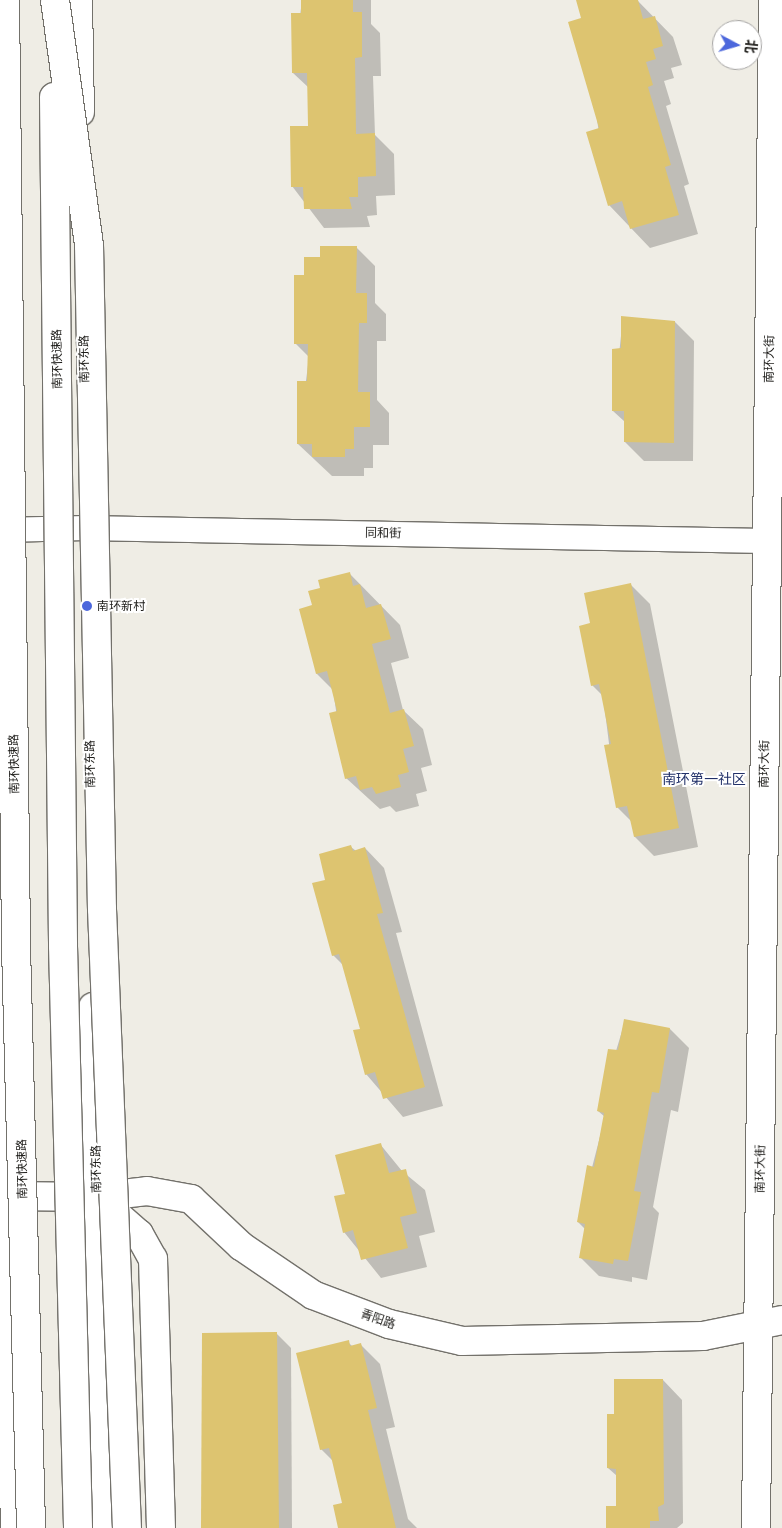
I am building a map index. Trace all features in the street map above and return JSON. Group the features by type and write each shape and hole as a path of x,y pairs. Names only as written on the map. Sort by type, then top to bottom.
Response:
{"main road":[{"name":"南环快速路","path":"5,0 16,946 31,1528"},
{"name":"南环快速路","path":"54,0 63,946 78,1528"},
{"path":"54,0 89,245 102,909 127,1528"},
{"name":"南环东路","path":"78,0 96,1197 103,1528"},
{"name":"南环大街","path":"756,1528 770,1322 766,541 774,0"},
{"path":"0,832 15,1528"},
{"name":"青阳路","path":"8,1196 96,1197 147,1191 191,1198 241,1246 314,1295 389,1324 462,1341 634,1340 703,1336 770,1322"},
{"path":"96,1197 138,1234 153,1259 161,1528"}],"street":[{"name":"同和街","path":"0,530 86,528 766,541"}],"building":[{"path":"301,0 353,0 353,12 362,12 362,57 355,58 356,134 375,133 376,176 358,177 358,197 349,197 352,209 304,209 303,187 291,187 290,126 308,126 307,73 292,73 291,13 301,13"},
{"path":"576,0 638,0 643,19 655,16 663,46 653,49 656,59 646,62 653,85 648,87 671,165 665,167 679,215 630,229 622,201 608,206 586,132 599,128 568,22 581,18"},
{"path":"320,246 357,246 356,293 367,293 367,323 359,323 358,392 370,392 370,427 354,427 354,449 345,449 345,457 312,457 312,444 297,444 297,381 307,381 308,344 294,344 294,275 304,275 304,257 320,257"},
{"path":"621,316 675,321 674,443 624,442 624,411 612,411 612,349 621,348"},
{"path":"350,572 353,586 360,584 366,608 381,604 391,639 372,644 390,713 404,709 414,746 403,749 409,772 398,775 401,787 376,794 372,787 360,790 356,776 345,779 329,713 337,711 327,671 316,674 299,609 312,605 308,591 320,588 318,580"},
{"path":"631,583 679,828 634,837 627,806 616,808 604,745 611,744 599,684 591,686 579,626 590,623 584,593"},
{"path":"351,845 353,851 365,847 383,913 377,914 425,1087 383,1099 375,1072 365,1075 353,1030 360,1029 339,954 332,956 312,883 325,880 319,854"},
{"path":"624,1019 670,1028 659,1093 652,1092 634,1191 641,1192 628,1261 614,1259 613,1264 579,1258 585,1224 577,1222 587,1165 594,1167 604,1113 597,1111 608,1049 618,1050"},
{"path":"381,1143 389,1173 406,1169 417,1213 400,1217 408,1248 361,1260 353,1230 343,1233 334,1196 345,1194 335,1155"},
{"path":"277,1332 279,1528 201,1528 202,1333"},
{"path":"349,1340 350,1346 361,1343 377,1408 368,1410 396,1528 338,1528 333,1505 342,1503 329,1448 320,1450 296,1353"},
{"path":"614,1379 663,1379 664,1504 658,1507 659,1521 650,1521 650,1528 606,1528 606,1506 616,1506 616,1469 607,1468 607,1414 614,1414"}],"place":[{"name":"南环新村","path":"87,606"}],"district":[{"name":"南环第一社区","path":"704,779"}]}
